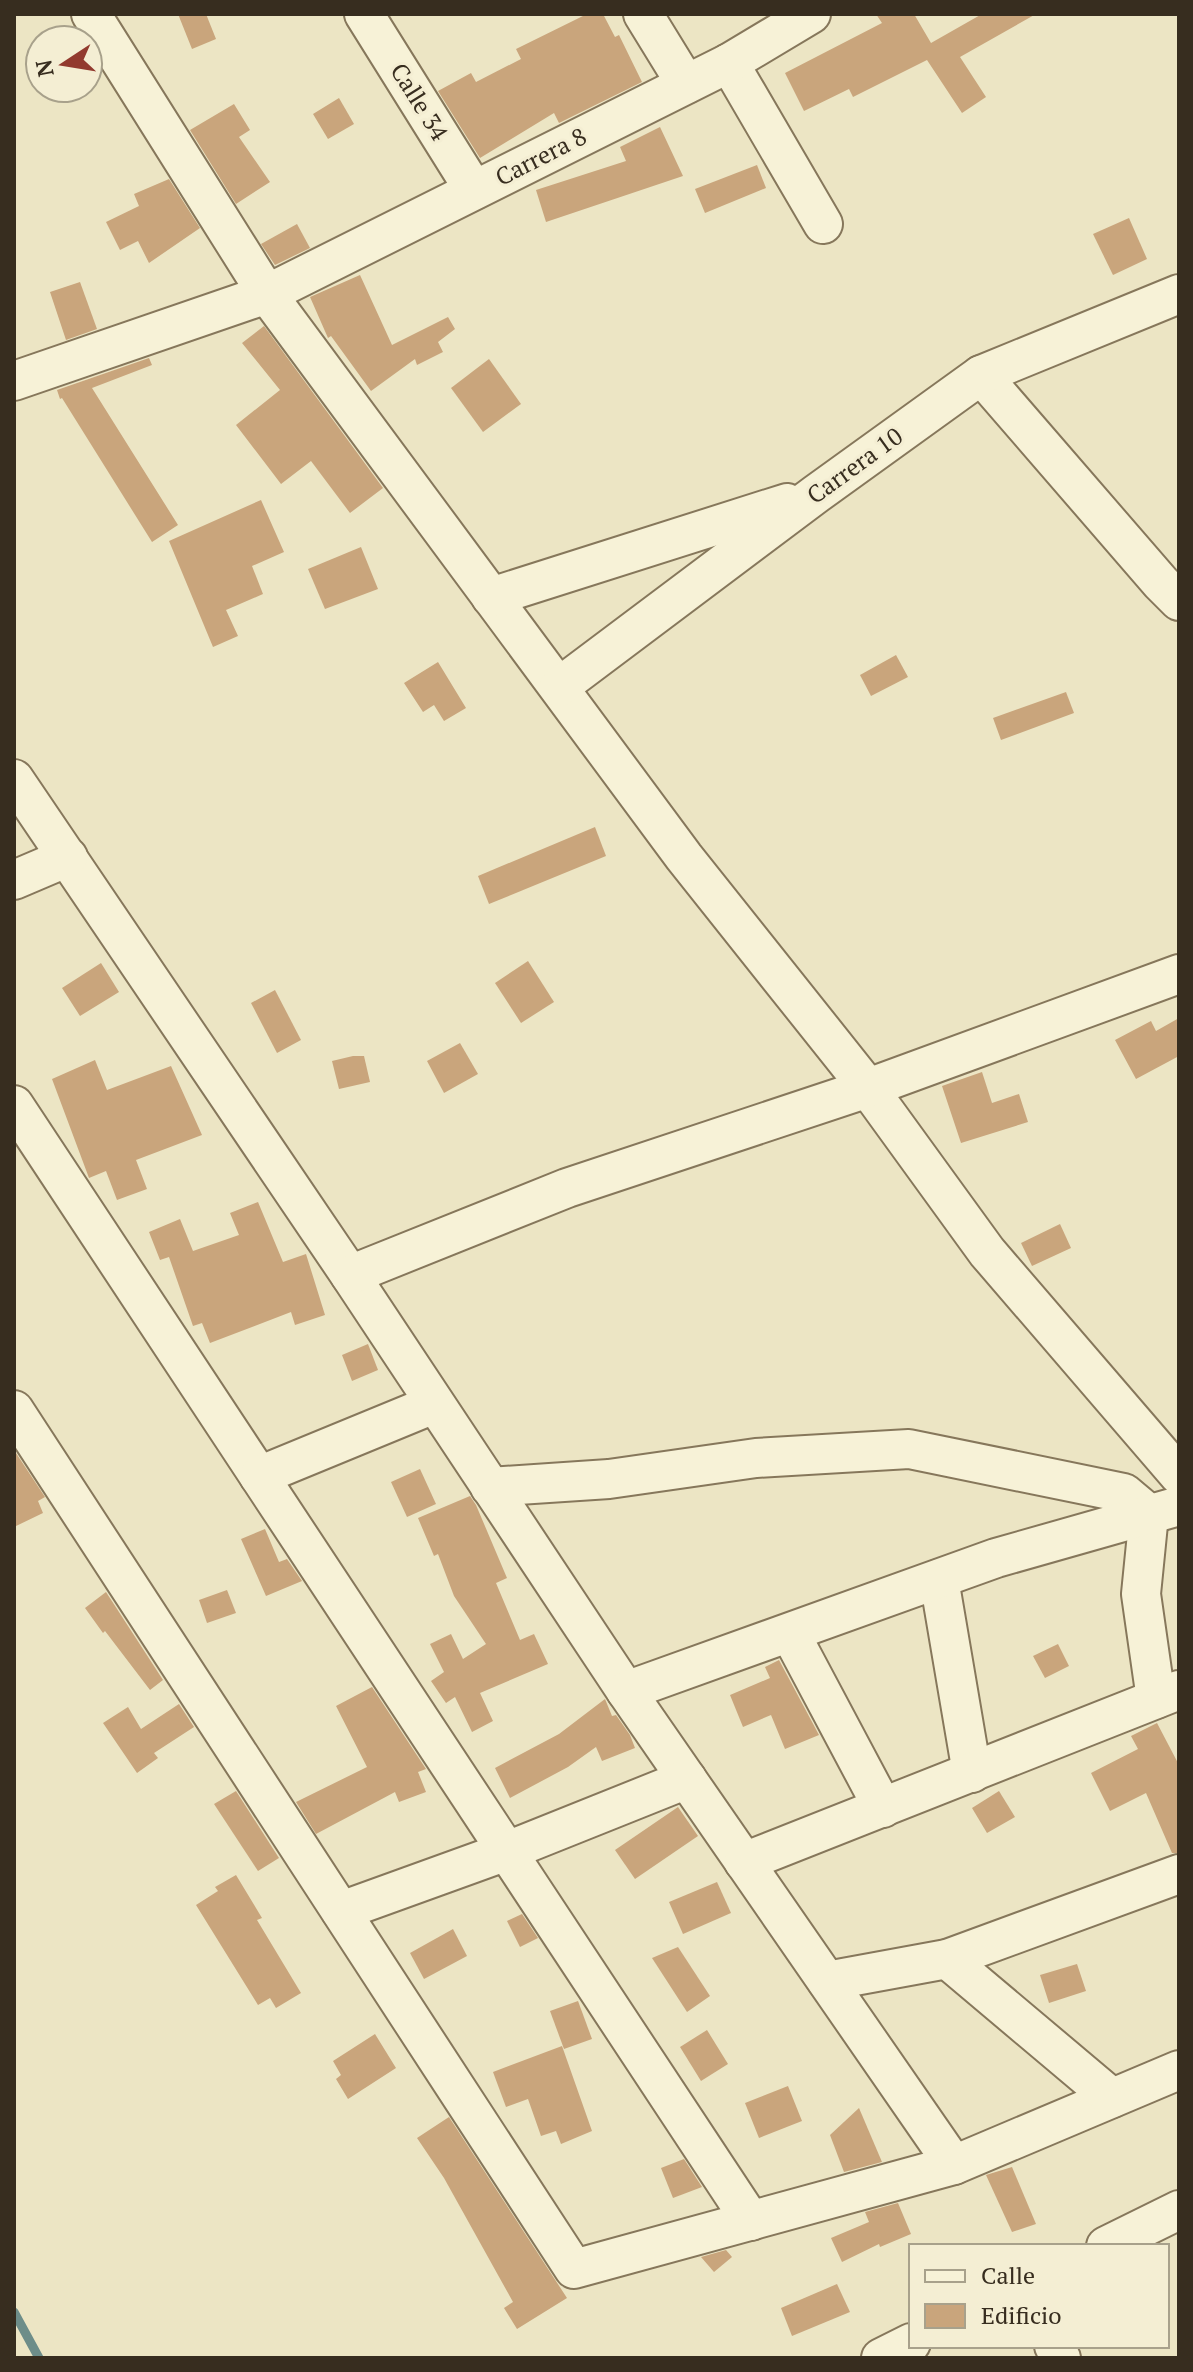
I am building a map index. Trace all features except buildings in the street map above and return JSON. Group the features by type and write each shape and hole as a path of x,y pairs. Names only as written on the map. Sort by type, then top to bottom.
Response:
{"street":[{"path":"91,14 267,294 684,857 868,1088 987,1252 1179,1475"},
{"name":"Calle 34","path":"364,14 474,190"},
{"path":"643,14 686,84"},
{"name":"Carrera 8","path":"14,381 267,294 729,63 811,14"},
{"path":"729,63 823,224"},
{"name":"Carrera 10","path":"559,687 816,494 981,375 1179,294"},
{"path":"981,375 1179,601"},
{"path":"491,597 816,494"},
{"path":"14,779 350,1275 626,1691 954,2165"},
{"path":"14,880 68,857"},
{"path":"350,1275 567,1188 868,1088 1179,974"},
{"path":"14,1105 751,2221"},
{"path":"259,1476 434,1404"},
{"path":"14,1410 574,2269 954,2165 1179,2070"},
{"path":"490,1487 609,1479 756,1458 909,1449 1124,1493 1164,1510"},
{"path":"626,1691 996,1558 1164,1510"},
{"path":"744,1862 1168,1695 1141,1594 1164,1510"},
{"path":"939,1579 972,1773"},
{"path":"790,1633 883,1808"},
{"path":"341,1911 507,1851 687,1779"},
{"path":"827,1981 947,1959 1179,1874"},
{"path":"947,1959 1112,2098"},
{"path":"1110,2244 1179,2210"},
{"path":"881,2358 909,2344"}],"waterway":[{"path":"14,2312 39,2358"}]}
